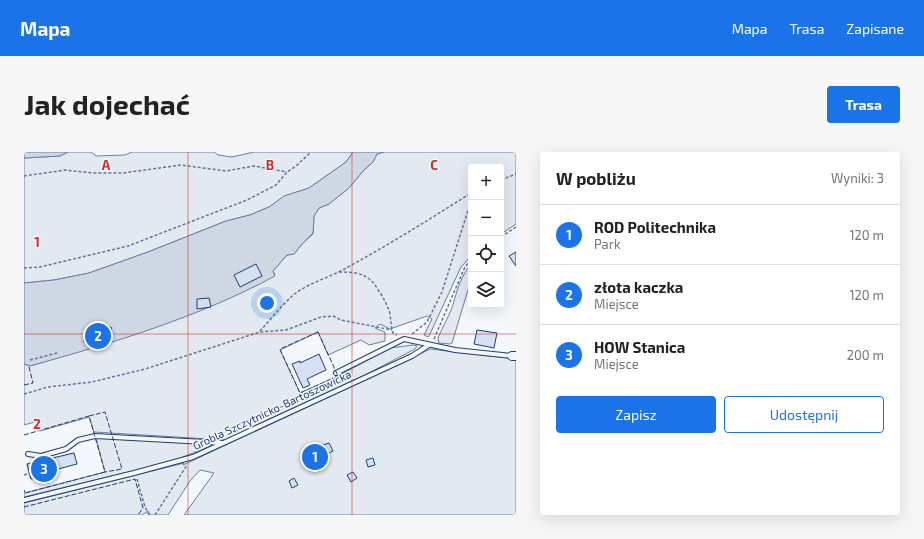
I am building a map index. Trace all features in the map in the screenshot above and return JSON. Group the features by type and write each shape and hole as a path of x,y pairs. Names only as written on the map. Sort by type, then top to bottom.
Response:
{"lane":[{"path":"336,373 404,339 455,350 514,356"},
{"name":"Grobla Szczytnicko-Bartoszowicka","path":"24,500 193,457 412,356 429,345"},
{"path":"28,454 41,456 66,449 78,440 95,436 224,443"}],"path":[{"path":"24,268 40,267 128,246 186,224 260,194 276,185 286,172 296,166 311,152"},
{"path":"24,176 65,170 93,173 123,173 181,165 226,171 254,166 286,172"},
{"path":"504,179 516,174"},
{"path":"260,332 296,294 339,272 402,236 468,195"},
{"path":"404,339 427,322 442,292 468,210"},
{"path":"502,236 516,227"},
{"path":"429,345 434,340 464,269 468,263"},
{"path":"24,394 48,387 92,382 146,369 260,332 286,330 321,317 333,316 341,320 392,330 390,314 374,283 369,278 362,275 352,272 339,272"},
{"path":"30,360 57,353"},
{"path":"37,358 38,362"},
{"path":"155,515 193,457"},
{"path":"24,475 30,473"},
{"path":"134,473 149,515"}],"shaded area":[{"path":"24,152 68,152 60,156 24,158"},
{"path":"68,152 91,152 96,156 125,155 132,152 214,152 218,155 232,157 254,152 353,152 346,162 309,188 285,196 269,207 250,215 226,221 148,252 89,273 54,280 24,283 24,158 60,156"},
{"path":"353,152 384,152 377,154 373,162 349,188 329,204 319,208 314,216 313,233 294,254 287,255 273,271 275,276 216,304 155,328 30,366 24,364 24,283 54,280 89,273 148,252 226,221 250,215 269,207 284,196 309,188 346,162"},
{"path":"384,152 516,152 516,224 504,232 504,164 468,164 468,259 461,267 428,337 424,335 432,319 427,316 390,329 380,324 375,328 385,332 385,341 369,345 361,340 328,355 318,332 280,350 300,393 338,376 390,348 413,345 417,346 415,349 363,376 225,440 94,432 89,417 40,431 38,421 24,425 24,364 30,366 155,327 216,304 275,275 273,271 287,255 294,254 313,234 314,216 319,208 329,204 349,188 373,162 377,154"},
{"path":"468,268 468,290 452,343 439,343 438,338 451,310 465,272"},
{"path":"430,349 516,359 516,515 184,515 214,473 200,470 190,481 168,515 150,515 148,511 142,515 24,515 24,503 184,463 183,465"},
{"path":"96,438 213,445 170,462 24,497 24,490 25,493 105,472"}],"building":[{"path":"516,252 516,266 509,256"},
{"path":"256,264 262,276 240,287 234,275"},
{"path":"209,298 211,307 197,309 197,299"},
{"path":"111,327 112,333 87,344 84,342 84,339"},
{"path":"477,330 497,333 494,348 474,344"},
{"path":"319,354 326,370 307,379 310,385 303,388 292,364 300,361 300,363"},
{"path":"329,443 333,451 327,454 323,445"},
{"path":"74,453 77,464 43,473 43,475 31,479 27,464"},
{"path":"373,458 375,465 368,467 366,460"},
{"path":"353,472 357,478 351,482 347,475"},
{"path":"294,478 298,485 292,488 289,481"}],"fence":[{"path":"318,332 338,376 300,393 280,349 318,332"},
{"path":"24,385 33,383 29,367"},
{"path":"89,416 105,412 122,469 105,472"},
{"path":"24,435 89,416 105,472 25,493 24,490"},
{"path":"24,507 135,479 143,508 138,515"}],"place":[{"name":"złota kaczka","path":"98,336"},
{"name":"ROD Politechnika","path":"315,457"},
{"name":"HOW Stanica","path":"44,469"}]}
